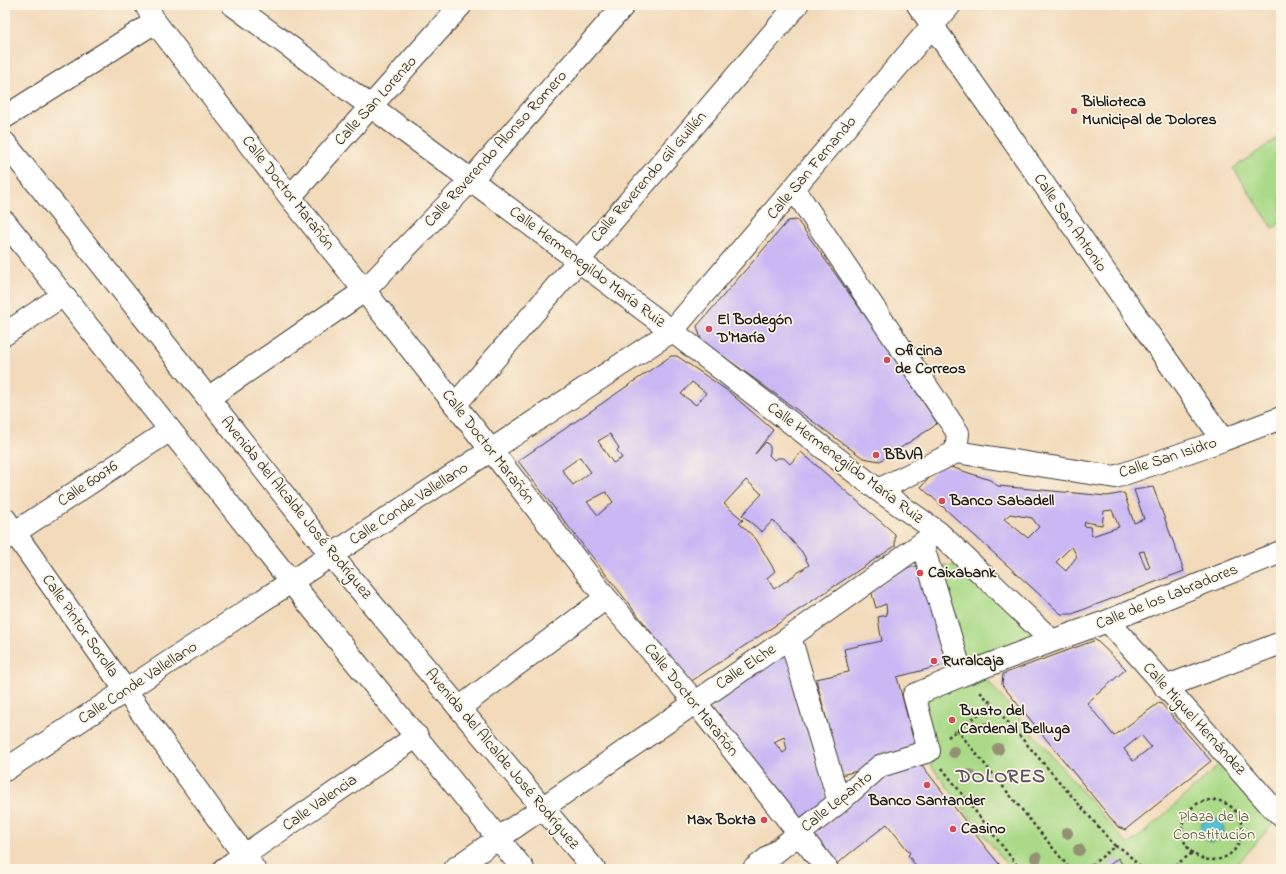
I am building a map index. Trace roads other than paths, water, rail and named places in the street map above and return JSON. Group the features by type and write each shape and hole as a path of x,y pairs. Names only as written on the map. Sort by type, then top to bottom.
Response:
{"street":[{"name":"Calle Hermenegildo María Ruiz","path":"233,5 578,260 878,490 930,538 1052,641"},
{"name":"Calle San Lorenzo","path":"290,197 461,5"},
{"name":"Calle Reverendo Alonso Romero","path":"364,291 471,180 624,5"},
{"name":"Calle Reverendo Gil Guillén","path":"455,405 797,5"},
{"name":"Calle San Antonio","path":"918,5 1223,440"},
{"name":"Calle San Fernando","path":"672,331 950,5"},
{"name":"Calle Doctor Marañón","path":"5,117 150,14 290,197 491,450 606,598 695,702 827,869"},
{"name":"Avenida del Alcalde José Rodríguez","path":"5,143 331,555 594,869"},
{"path":"794,189 958,433 956,452 878,490"},
{"path":"5,222 291,582 523,869"},
{"path":"208,398 364,291"},
{"path":"5,334 63,295"},
{"name":"Calle Conde Vallellano","path":"5,770 672,331"},
{"name":"Calle San Isidro","path":"956,452 1115,477 1223,440 1281,418"},
{"name":"Calle 60076","path":"8,530 170,430"},
{"name":"Calle Pintor Sorolla","path":"8,530 249,862"},
{"path":"930,538 962,675"},
{"name":"Calle Elche","path":"454,869 790,637 930,538"},
{"name":"Calle de los Labradores","path":"929,752 914,696 962,675 1108,621 1281,552"},
{"path":"459,708 606,598"},
{"name":"Calle Miguel Hernández","path":"1108,621 1165,687 1278,807"},
{"path":"790,637 839,802"},
{"path":"1165,687 1281,643"},
{"name":"Calle Valencia","path":"224,869 249,862 416,736"},
{"name":"Calle Lepanto","path":"754,869 839,802 880,766 929,752"}],"water":[{"path":"1207,818 1217,818 1224,825 1224,835 1217,842 1207,842 1200,835 1200,825"}],"place":[{"name":"Biblioteca Municipal de Dolores","path":"1074,111"},
{"name":"El Bodegón D'María","path":"709,329"},
{"name":"Oficina de Correos","path":"887,360"},
{"name":"BBVA","path":"876,455"},
{"name":"Banco Sabadell","path":"942,501"},
{"name":"Caixabank","path":"920,573"},
{"name":"Ruralcaja","path":"934,661"},
{"name":"Busto del Cardenal Belluga","path":"952,720"},
{"name":"Banco Santander","path":"927,785"},
{"name":"Max Bokta","path":"764,820"},
{"name":"Casino","path":"953,829"}],"district":[{"name":"DOLORES","path":"1001,777"}],"park label":[{"name":"Plaza de la Constitución","path":"1214,826"}]}
